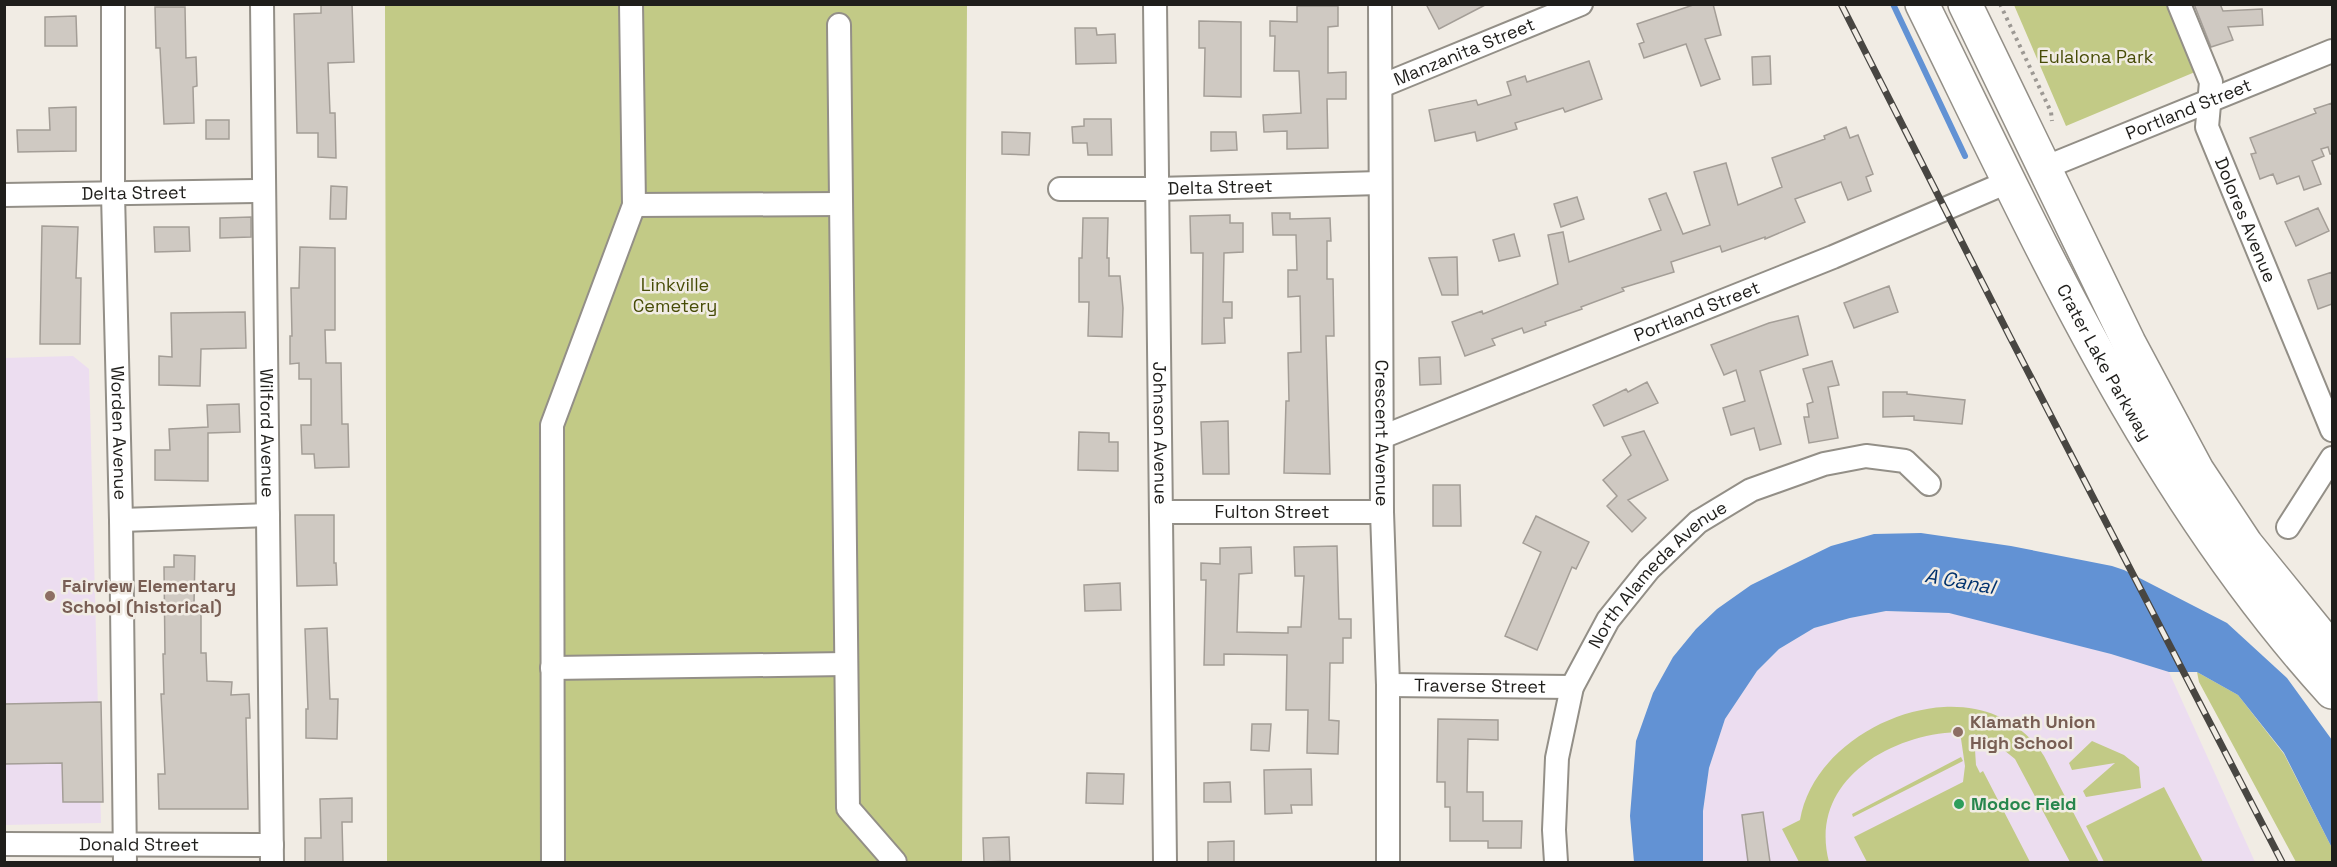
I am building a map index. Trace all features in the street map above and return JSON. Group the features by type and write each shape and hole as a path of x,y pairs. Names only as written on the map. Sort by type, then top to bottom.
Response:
{"main road":[{"name":"Crater Lake Parkway","path":"1922,4 2110,376 2184,499 2227,564 2297,654 2332,692"},
{"name":"Crater Lake Parkway","path":"1965,4 2129,343 2197,470 2246,544 2332,650"},
{"path":"2010,181 2022,181 2029,185 2066,255 2129,343"}],"street":[{"name":"Worden Avenue","path":"113,4 113,194 121,519 125,853"},
{"name":"Wilford Avenue","path":"262,4 272,854"},
{"path":"553,862 552,425 634,205 631,4"},
{"name":"Johnson Avenue","path":"1155,4 1165,862"},
{"name":"Crescent Avenue","path":"1380,4 1382,512 1388,685 1388,862"},
{"name":"Manzanita Street","path":"1381,86 1581,4"},
{"name":"Dolores Avenue","path":"2179,4 2211,82 2207,127 2332,430"},
{"path":"838,25 848,808 895,862"},
{"name":"Portland Street","path":"2044,168 2332,51"},
{"name":"Portland Street","path":"1382,437 1833,257 2010,181"},
{"name":"Delta Street","path":"1060,189 1380,183"},
{"name":"Delta Street","path":"4,195 263,191"},
{"path":"634,205 841,204"},
{"name":"North Alameda Avenue","path":"1556,862 1554,830 1557,758 1572,687 1608,620 1649,569 1698,522 1751,490 1824,464 1866,456 1905,461 1929,484"},
{"path":"2288,527 2332,458"},
{"name":"Fulton Street","path":"1161,512 1382,512"},
{"path":"121,519 268,514"},
{"path":"552,668 846,664"},
{"name":"Traverse Street","path":"1388,685 1572,687"},
{"name":"Donald Street","path":"4,844 125,853 272,854"}],"path":[{"path":"2000,4 2051,112 2053,123"}],"shaded area":[{"name":"Fairview Elementary School (historical)","path":"73,356 89,369 101,823 5,825 4,358"},
{"name":"Klamath Union High School","path":"1886,611 1949,613 1992,622 2169,672 2255,862 1703,862 1703,811 1709,768 1725,719 1757,671 1779,649 1814,628"}],"green space":[{"name":"Linkville Cemetery","path":"495,4 967,5 962,862 387,862 385,6"},
{"name":"Eulalona Park","path":"2014,5 2168,5 2195,72 2066,126"},
{"path":"2197,672 2238,695 2284,754 2332,848 2332,862 2296,862 2199,682"},
{"path":"1944,707 1988,712 2025,733 2044,756 2099,862 2070,862 2015,759 1994,742 1974,734 1976,765 1980,773 1983,771 2030,862 1867,862 1854,837 1963,782 1965,766 1960,732 1957,732 1931,735 1905,742 1881,753 1859,768 1842,787 1830,808 1826,834 1829,862 1799,862 1782,829 1800,820 1807,797 1819,775 1834,756 1853,740 1897,717 1921,710"},
{"path":"2092,741 2124,755 2139,767 2141,788 2086,797 2083,791 2115,763 2072,770 2069,763"},
{"path":"1961,757 1963,761 1853,817 1852,814"},
{"path":"2164,787 2203,862 2104,862 2086,826"}],"water":[{"name":"A Canal","path":"1921,533 2011,546 2112,566 2227,623 2287,678 2332,740 2332,848 2284,753 2238,695 2197,672 2169,672 2111,654 1949,613 1886,611 1814,628 1779,649 1757,671 1725,719 1709,768 1703,811 1703,862 1634,862 1630,816 1636,741 1653,693 1673,657 1696,629 1717,609 1751,585 1831,546 1874,534"}],"building":[{"path":"321,4 352,4 354,62 328,63 330,113 335,113 336,158 318,157 318,133 297,133 294,14 321,13"},
{"path":"1426,4 1487,4 1439,29"},
{"path":"1696,4 1713,4 1721,35 1705,39 1720,79 1701,86 1686,44 1644,58 1639,44 1644,42 1637,24"},
{"path":"2194,4 2220,4 2223,11 2262,9 2263,25 2228,27 2233,40 2211,47"},
{"path":"1297,6 1338,6 1338,26 1328,27 1328,73 1346,72 1346,99 1327,99 1328,148 1287,149 1287,131 1264,132 1263,115 1301,113 1299,71 1274,71 1275,36 1270,36 1270,21 1297,22"},
{"path":"155,7 185,7 186,58 196,57 197,86 193,87 194,123 164,124 160,48 156,48"},
{"path":"76,16 77,46 45,46 45,17"},
{"path":"1199,21 1241,22 1241,97 1204,96 1205,48 1199,48"},
{"path":"1075,28 1096,28 1097,35 1115,34 1116,63 1076,64"},
{"path":"1770,56 1771,84 1753,85 1752,57"},
{"path":"1589,61 1602,99 1565,112 1563,108 1515,123 1517,129 1477,141 1475,132 1435,141 1429,110 1476,100 1478,105 1511,95 1507,82 1525,76 1527,82"},
{"path":"2332,103 2332,154 2328,147 2321,149 2324,156 2312,161 2321,184 2304,190 2299,176 2277,184 2273,174 2260,179 2251,154 2256,153 2250,138 2316,113 2314,109"},
{"path":"76,107 76,151 18,152 17,130 50,130 49,108"},
{"path":"1084,119 1111,119 1112,155 1088,155 1087,143 1073,143 1072,127 1084,126"},
{"path":"206,120 229,120 229,139 206,139"},
{"path":"1846,127 1850,138 1858,135 1873,174 1866,177 1871,191 1848,200 1841,182 1795,199 1805,222 1765,239 1765,237 1722,252 1720,246 1671,262 1674,272 1622,288 1624,291 1545,322 1546,325 1524,333 1522,328 1492,339 1495,345 1465,356 1452,322 1482,311 1483,314 1558,284 1548,235 1563,232 1569,262 1661,230 1649,199 1666,193 1683,234 1710,225 1694,172 1726,163 1738,205 1782,187 1772,158 1825,139 1824,136"},
{"path":"1002,132 1030,133 1029,155 1002,154"},
{"path":"1211,132 1236,132 1237,150 1211,151"},
{"path":"331,186 347,187 346,219 330,219"},
{"path":"1577,197 1584,219 1561,227 1554,204"},
{"path":"2318,208 2329,231 2296,246 2285,222"},
{"path":"1272,213 1290,213 1290,219 1330,218 1331,241 1327,241 1327,279 1333,279 1334,336 1326,336 1330,474 1284,473 1286,401 1289,401 1288,353 1301,352 1300,296 1288,297 1288,270 1297,270 1296,235 1273,235"},
{"path":"1230,215 1230,223 1243,223 1243,252 1224,253 1223,302 1232,302 1232,318 1224,318 1225,343 1202,344 1203,253 1191,253 1190,216"},
{"path":"251,217 251,237 220,238 220,218"},
{"path":"1083,218 1108,218 1109,276 1120,276 1123,308 1122,337 1088,336 1089,302 1079,302 1079,258 1082,258"},
{"path":"42,226 78,227 76,278 81,278 80,344 40,344"},
{"path":"154,227 189,227 190,251 155,252"},
{"path":"1514,234 1520,256 1499,261 1493,240"},
{"path":"300,247 335,248 335,330 325,330 326,363 341,363 342,424 348,424 349,467 315,468 314,454 302,454 301,425 311,425 311,379 299,379 299,363 290,364 291,288 299,288"},
{"path":"1457,257 1458,295 1442,295 1429,258"},
{"path":"2332,272 2332,304 2318,309 2308,280"},
{"path":"1889,286 1898,312 1854,328 1844,303"},
{"path":"245,312 246,348 201,349 200,386 159,385 159,356 172,357 171,313"},
{"path":"1798,316 1808,355 1760,371 1781,444 1760,450 1754,428 1731,435 1723,408 1745,401 1736,370 1724,375 1711,345 1769,323"},
{"path":"1440,357 1441,384 1420,385 1419,358"},
{"path":"1832,361 1839,385 1828,387 1838,438 1809,443 1804,417 1809,417 1807,404 1813,402 1803,369"},
{"path":"1647,382 1658,403 1604,426 1593,405"},
{"path":"1883,392 1907,392 1907,394 1965,400 1962,424 1914,420 1914,416 1883,417"},
{"path":"239,404 240,432 208,433 208,481 155,480 155,450 170,450 169,429 208,427 207,405"},
{"path":"1228,421 1229,474 1203,474 1201,422"},
{"path":"1644,431 1668,480 1628,500 1646,518 1632,532 1607,506 1617,496 1603,480 1631,455 1622,437"},
{"path":"1079,432 1109,433 1109,442 1118,442 1118,471 1078,470"},
{"path":"1433,485 1460,485 1461,526 1433,526"},
{"path":"295,515 334,515 334,563 336,563 337,585 297,586"},
{"path":"1536,516 1589,542 1576,569 1572,567 1537,650 1505,636 1541,552 1523,543"},
{"path":"1337,546 1339,619 1351,619 1351,638 1343,638 1343,663 1330,663 1329,720 1339,721 1338,754 1307,753 1308,710 1286,710 1287,655 1224,654 1224,665 1204,665 1206,580 1201,580 1201,563 1220,564 1220,548 1251,547 1252,573 1239,574 1237,632 1288,633 1288,627 1301,627 1304,576 1295,576 1294,547"},
{"path":"174,555 195,556 194,604 201,604 201,653 206,653 207,681 232,682 231,695 249,694 250,718 246,718 248,809 159,809 158,774 165,774 161,694 164,694 163,654 165,654 164,567 174,567"},
{"path":"1120,583 1121,610 1085,611 1084,585"},
{"path":"327,628 330,699 338,699 337,739 306,738 306,709 308,709 305,629"},
{"path":"101,702 103,802 63,802 62,763 4,764 4,704"},
{"path":"1438,719 1498,720 1498,740 1468,739 1467,792 1483,792 1483,821 1522,821 1521,848 1488,848 1488,841 1450,841 1450,807 1445,807 1445,782 1437,782"},
{"path":"1252,724 1271,724 1269,751 1251,750"},
{"path":"1311,769 1312,805 1291,805 1292,813 1265,814 1264,770"},
{"path":"1087,773 1124,774 1123,804 1086,803"},
{"path":"1230,782 1231,802 1204,802 1204,783"},
{"path":"352,798 352,822 342,822 343,862 305,862 305,838 321,838 320,799"},
{"path":"1763,812 1770,862 1748,862 1742,815"},
{"path":"1009,837 1010,861 984,862 983,838"},
{"path":"1234,841 1234,862 1208,862 1208,842"}],"waterway":[{"path":"1893,4 1965,156"}],"railway":[{"path":"1841,4 2010,337 2282,862"}],"place":[{"name":"Fairview Elementary School (historical)","path":"50,596"},
{"name":"Klamath Union High School","path":"1958,732"},
{"name":"Modoc Field","path":"1959,804"}]}
